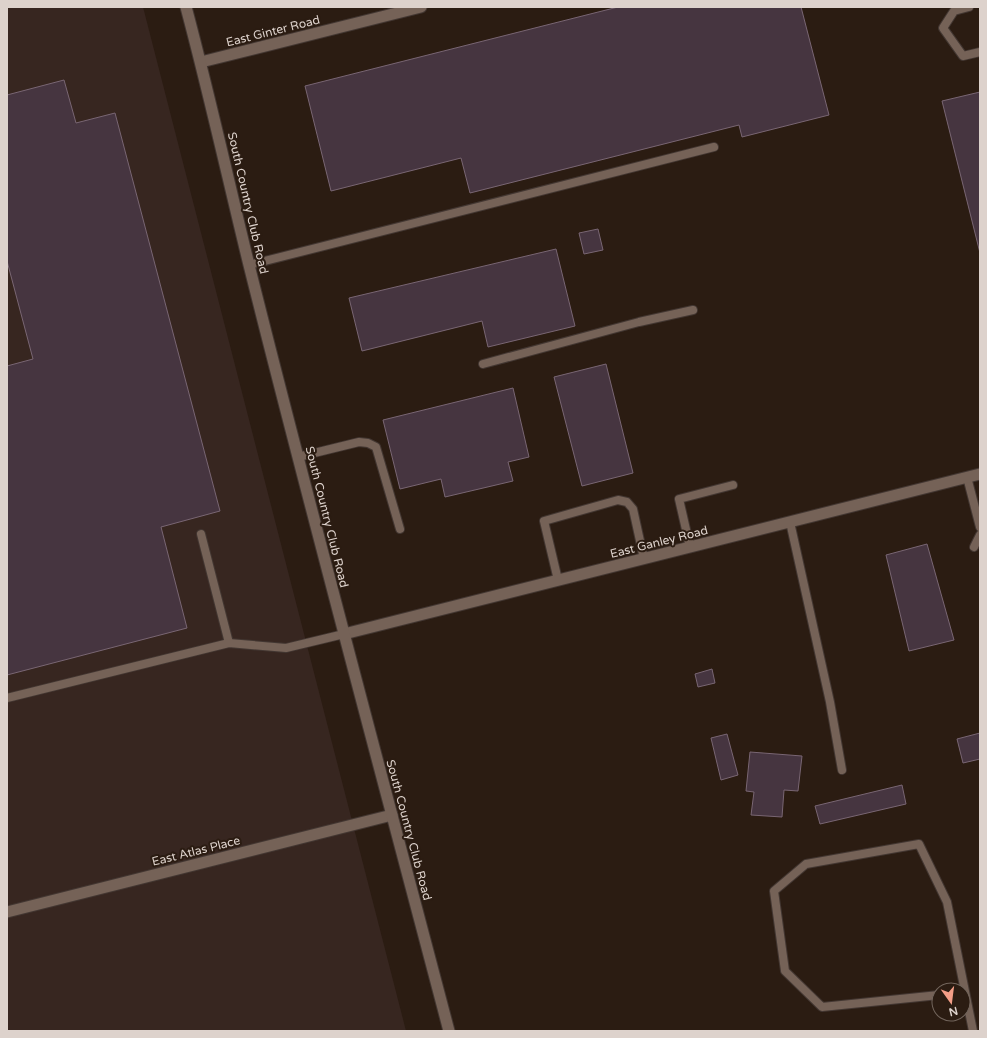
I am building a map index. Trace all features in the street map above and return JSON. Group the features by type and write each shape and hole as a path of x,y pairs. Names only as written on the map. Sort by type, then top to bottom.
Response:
{"street":[{"name":"South Country Club Road","path":"186,7 201,62 249,265 298,457 449,1031"},
{"name":"East Ginter Road","path":"201,62 421,7"},
{"name":"East Ganley Road","path":"344,634 980,474"},
{"name":"East Atlas Place","path":"7,912 392,815"}],"lane":[{"path":"970,7 954,11 943,28 963,56 980,52"},
{"path":"249,265 714,147"},
{"path":"483,364 639,322 693,310"},
{"path":"298,457 359,442 368,443 376,447 400,529"},
{"path":"967,477 980,527"},
{"path":"690,547 678,499 734,485"},
{"path":"558,580 544,520 618,500 627,502 633,509 644,559"},
{"path":"790,522 830,702 842,770"},
{"path":"201,534 229,643"},
{"path":"974,547 980,535"},
{"path":"7,698 229,643 286,648 344,634"},
{"path":"931,996 822,1007 785,971 774,891 806,864 919,844 948,902 962,982"}],"shaded area":[{"path":"7,7 143,7 406,1031 7,1031"}],"building":[{"path":"618,7 801,7 829,115 742,137 739,125 470,193 461,158 331,191 305,86"},
{"path":"64,80 76,123 115,113 220,511 161,527 187,628 7,675 7,366 33,359 7,261 7,95"},
{"path":"980,92 980,253 942,101"},
{"path":"598,229 603,250 584,254 579,233"},
{"path":"556,249 575,326 488,347 482,321 362,351 349,298"},
{"path":"606,364 633,473 582,486 554,377"},
{"path":"513,388 529,457 508,462 513,481 445,497 441,479 400,489 383,420"},
{"path":"927,544 954,640 909,651 886,555"},
{"path":"712,669 715,683 698,687 695,674"},
{"path":"980,733 980,759 963,763 957,739"},
{"path":"727,734 738,775 721,780 711,738"},
{"path":"750,752 802,756 798,791 784,790 782,817 751,815 754,792 746,791"},
{"path":"902,785 906,804 820,824 815,806"}]}
